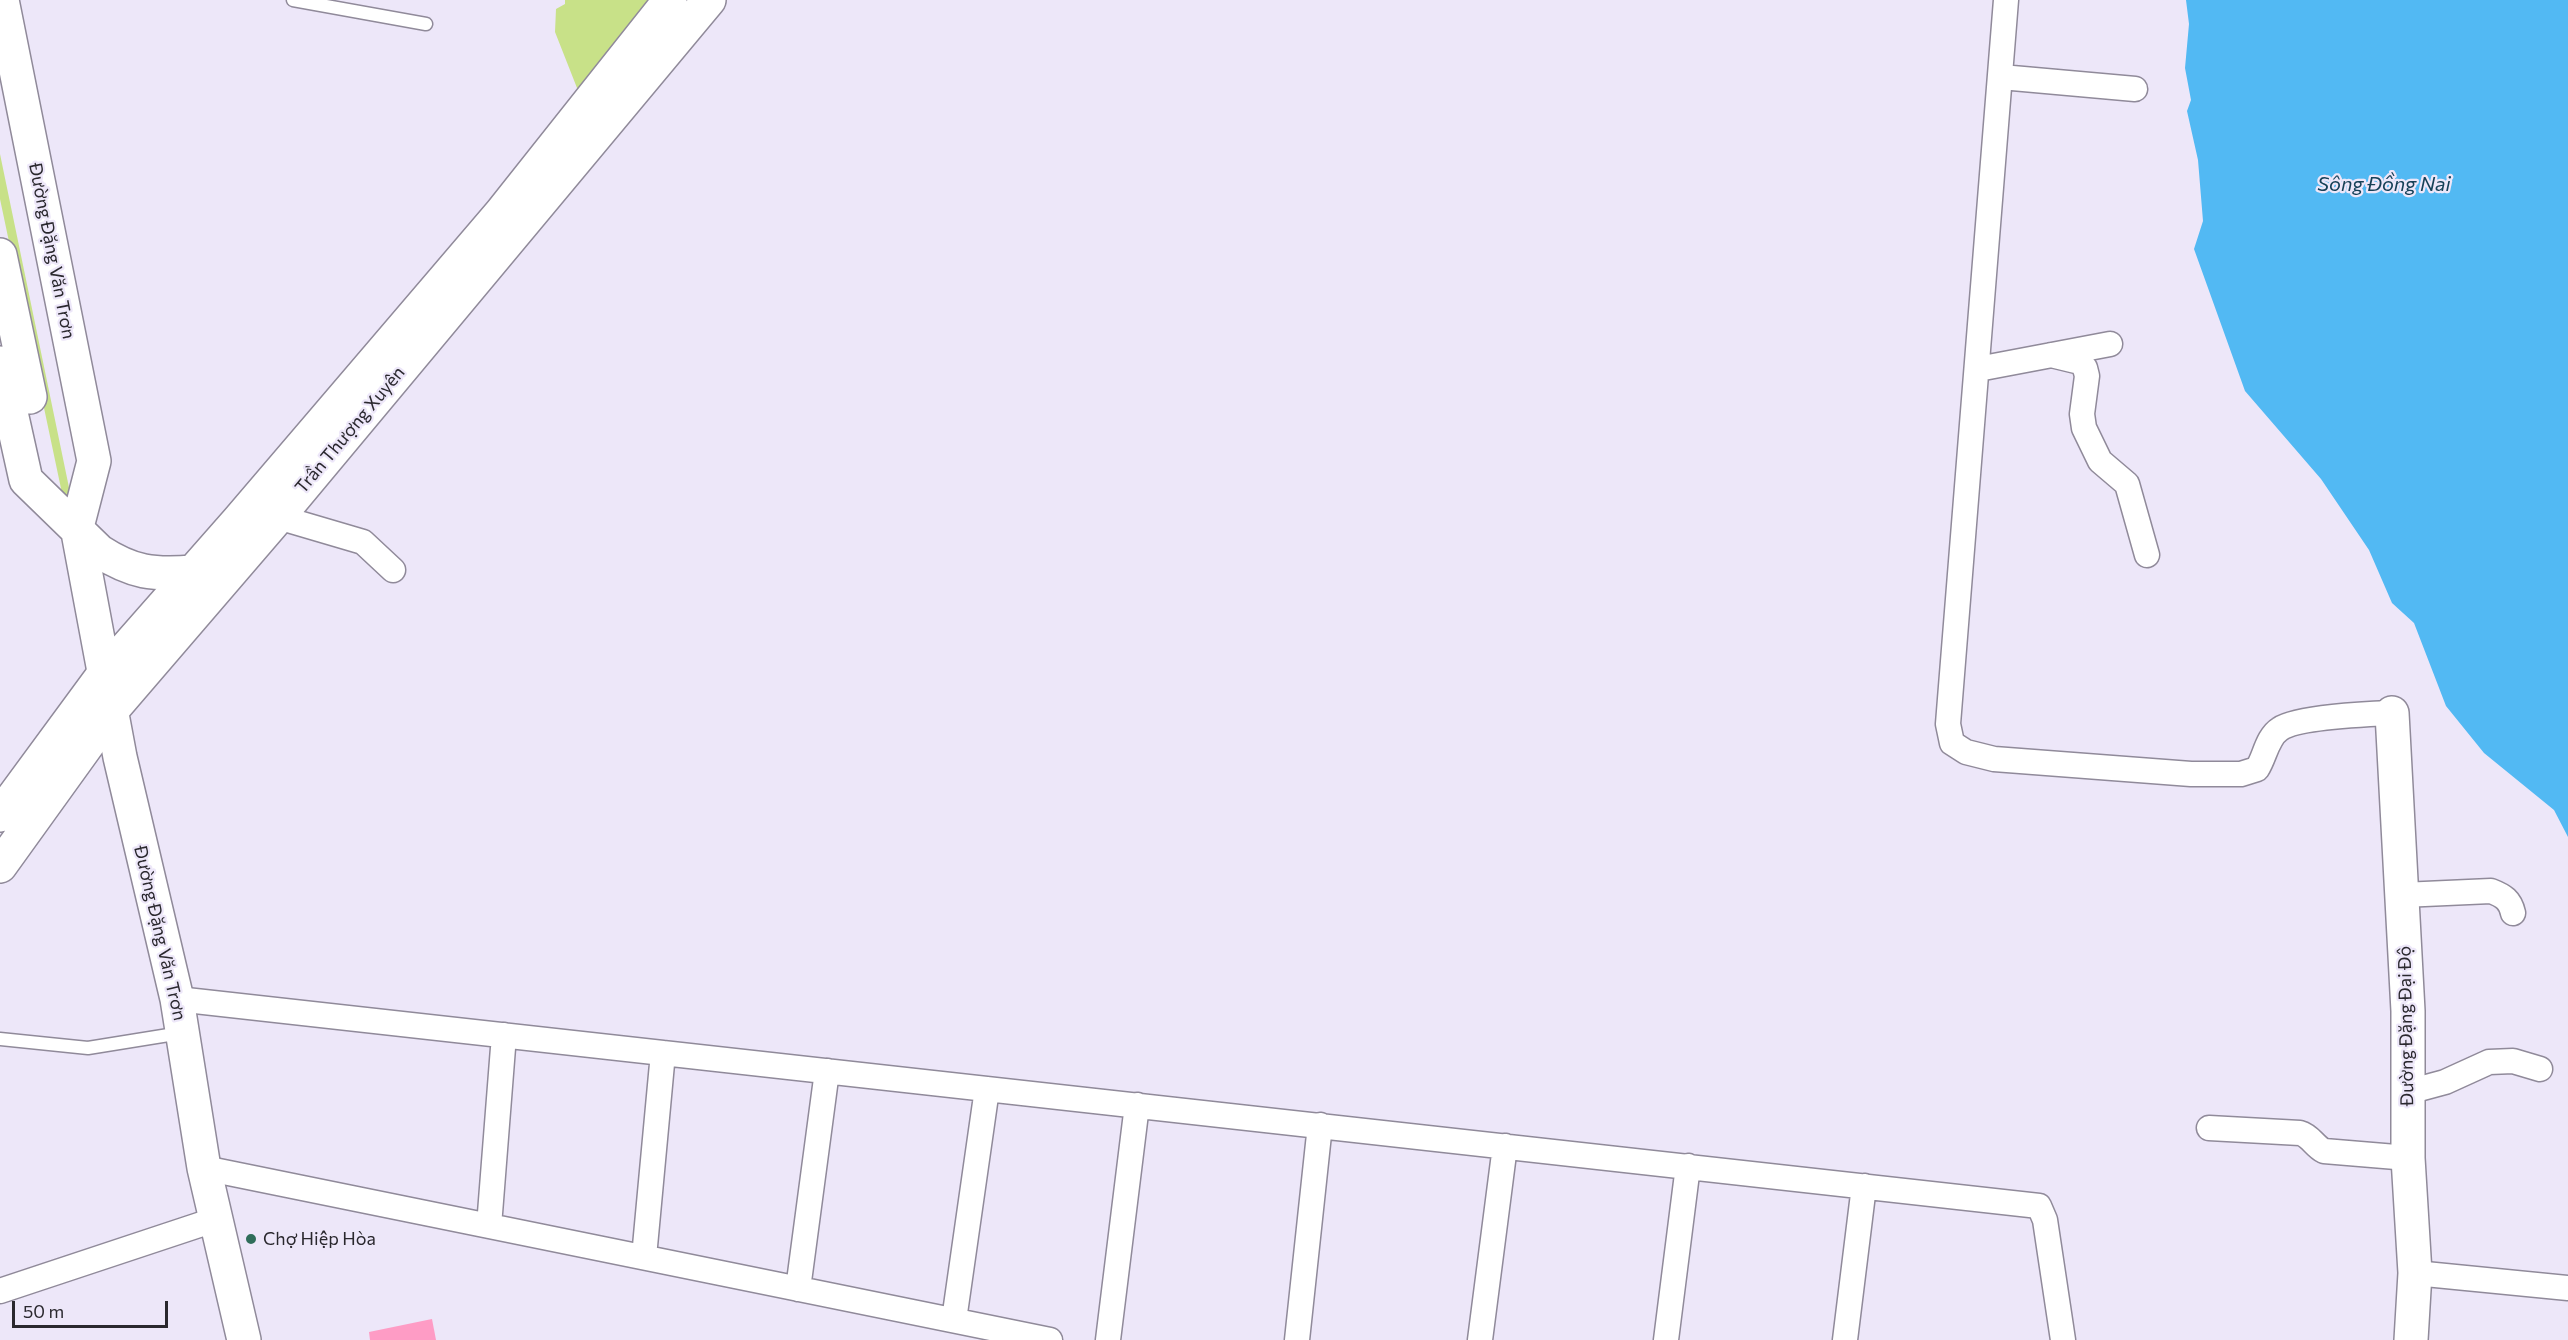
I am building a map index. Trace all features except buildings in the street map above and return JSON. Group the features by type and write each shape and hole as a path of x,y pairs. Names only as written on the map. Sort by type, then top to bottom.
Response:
{"main road":[{"name":"Đường Đặng Văn Trơn","path":"2,0 94,461 71,511"},
{"name":"Trần Thượng Xuyên","path":"0,814 106,671 501,213 670,0"},
{"name":"Trần Thượng Xuyên","path":"0,866 113,709 278,517 709,0"},
{"name":"Đường Đặng Văn Trơn","path":"0,95 71,511 106,671 120,757 177,999 204,1168 244,1340"},
{"name":"Đường Đặng Văn Trơn","path":"0,255 71,511"},
{"path":"0,363 8,439 26,480 71,511 99,551 127,567 144,573 193,572"},
{"name":"Đường Đặng Đại Độ","path":"2392,713 2408,1011 2408,1158 2415,1273 2411,1340"}],"street":[{"path":"2006,0 1948,724 1952,742 1966,752 1994,759 2191,774 2241,774 2257,770 2270,740 2281,728 2323,718 2392,713"},
{"path":"2001,77 2136,89"},
{"path":"1978,369 2110,344"},
{"path":"2051,355 2080,362 2085,368 2087,376 2082,414 2084,428 2100,460 2127,484 2147,555"},
{"path":"278,517 363,542 393,570"},
{"path":"2402,895 2491,891 2503,896 2511,903 2513,913"},
{"path":"177,999 2039,1206 2045,1220 2063,1340"},
{"path":"489,1226 504,1035"},
{"path":"644,1257 663,1053"},
{"path":"2408,1092 2445,1082 2489,1062 2513,1061 2540,1069"},
{"path":"798,1289 827,1071"},
{"path":"954,1320 987,1089"},
{"path":"1108,1340 1137,1105"},
{"path":"1297,1340 1320,1125"},
{"path":"2209,1128 2300,1133 2308,1136 2318,1148 2324,1150 2408,1158"},
{"path":"1480,1340 1505,1146"},
{"path":"1666,1340 1688,1166"},
{"path":"204,1168 954,1320 993,1334 1050,1340"},
{"path":"1845,1340 1864,1186"},
{"path":"0,1291 217,1220"},
{"path":"2415,1273 2568,1288"}],"lane":[{"path":"293,0 426,24"},
{"path":"0,1039 88,1048 182,1033"}],"green space":[{"path":"565,0 654,0 579,93 555,32 556,9 565,4"},
{"path":"0,154 72,502 63,498 0,199"}],"water":[{"name":"Sông Đồng Nai","path":"2186,0 2568,0 2568,837 2554,810 2484,753 2446,706 2414,623 2392,603 2369,550 2321,479 2245,391 2194,249 2203,221 2198,160 2187,111 2191,100 2185,68 2189,24"}],"place":[{"name":"Chợ Hiệp Hòa","path":"251,1239"}]}
